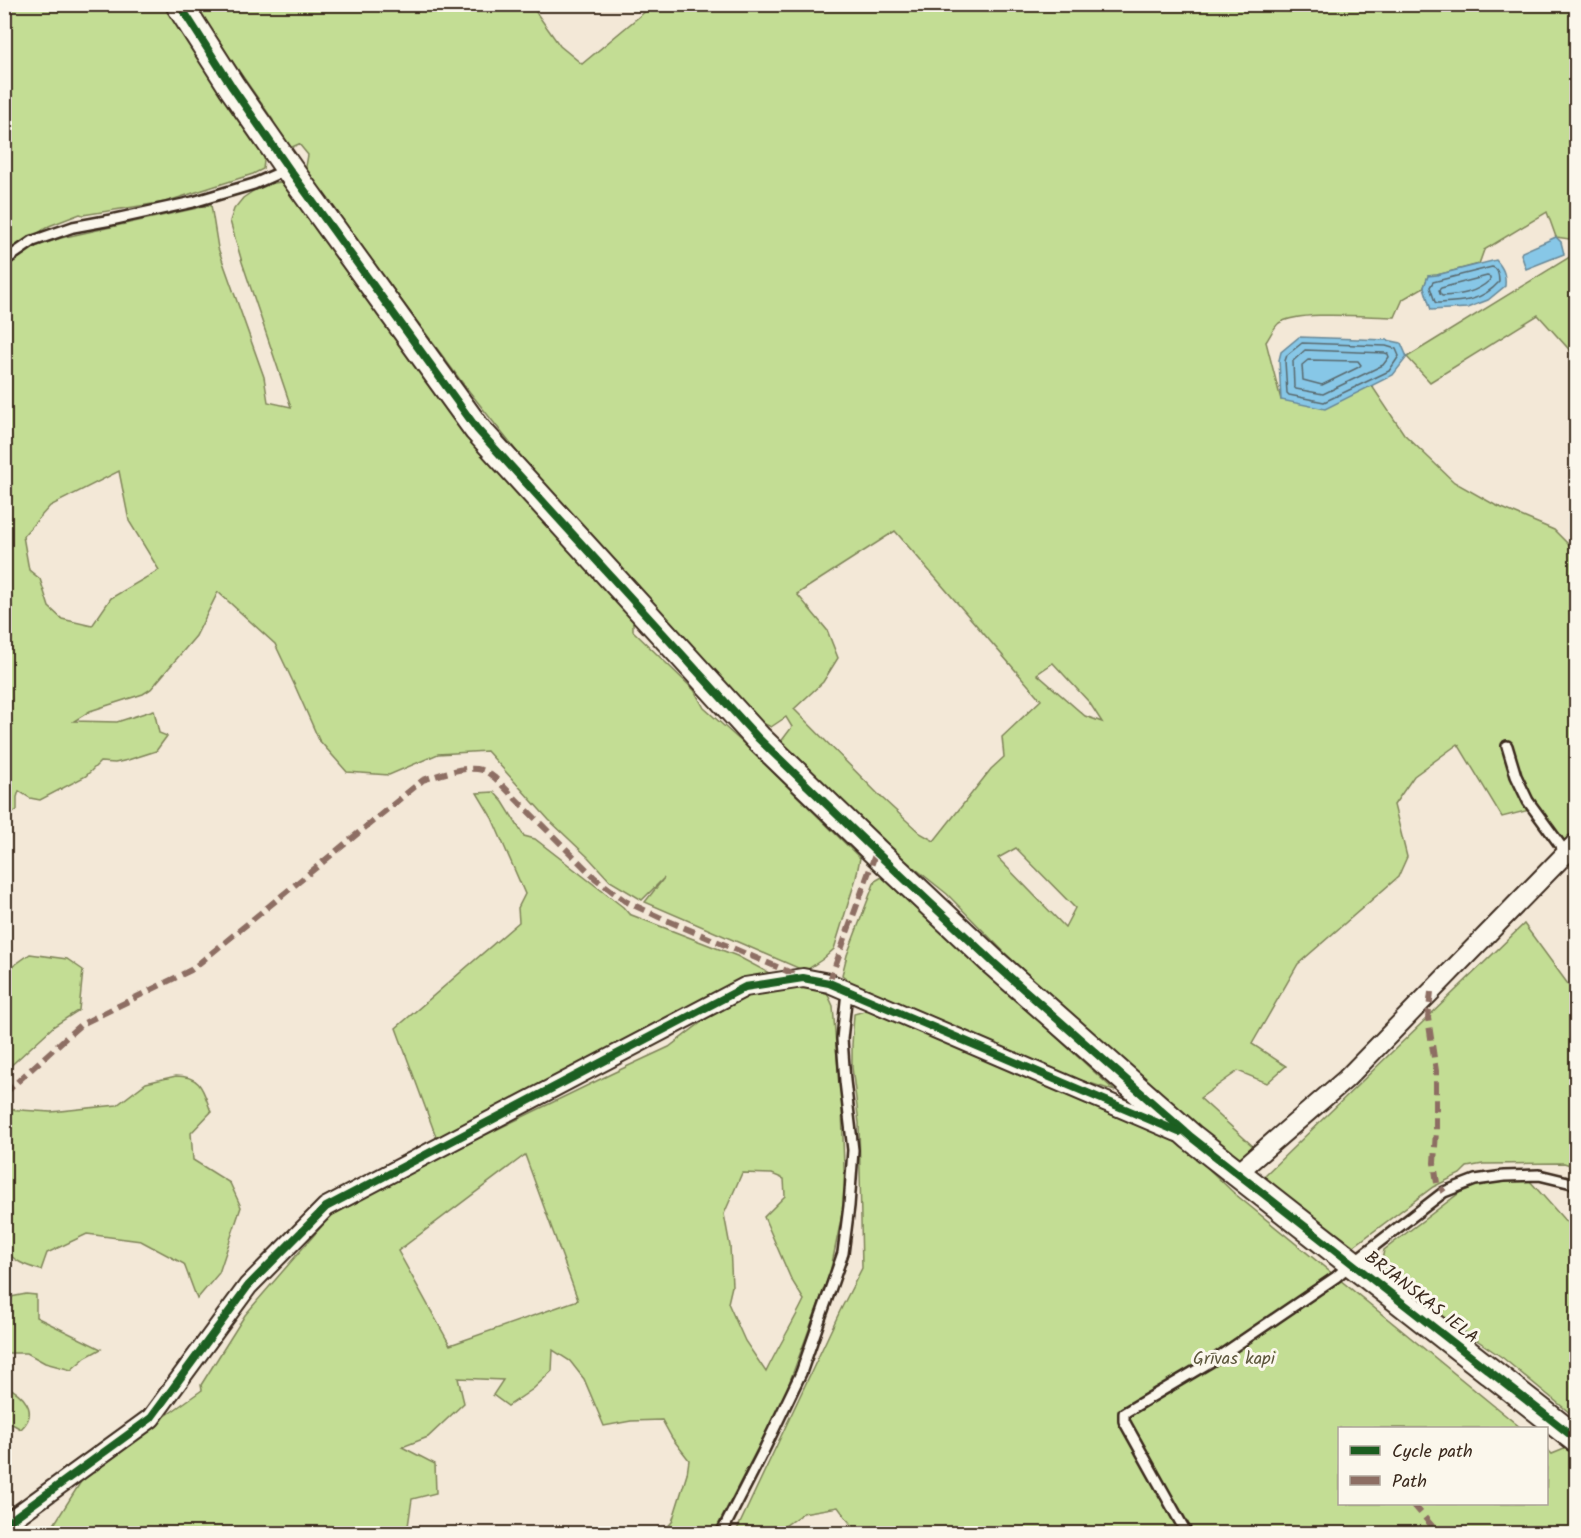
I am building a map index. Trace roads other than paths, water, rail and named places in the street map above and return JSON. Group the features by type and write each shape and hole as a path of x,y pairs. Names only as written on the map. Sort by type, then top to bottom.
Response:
{"main road":[{"name":"BRJANSKAS IELA","path":"179,4 232,87 289,169 477,429 758,738 994,963 1191,1137 1576,1438"}],"street":[{"path":"1241,1178 1346,1079 1571,848"},
{"path":"4,1525 151,1418 248,1286 326,1207 744,987 803,978 829,983 1191,1137"}],"lane":[{"path":"4,261 33,241 73,227 193,202 255,184 289,169"},
{"path":"1508,746 1516,776 1528,801 1571,848"},
{"path":"721,1533 801,1373 843,1253 853,1150 842,1039 847,992"},
{"path":"1187,1533 1124,1422 1124,1413 1217,1358 1336,1277 1444,1192 1474,1180 1539,1174 1576,1184"}],"water":[{"path":"1556,237 1561,242 1564,254 1526,269 1522,252"},
{"path":"1496,260 1504,272 1505,286 1488,300 1467,308 1431,310 1424,287 1428,276"},
{"path":"1299,337 1387,340 1401,343 1407,357 1393,375 1325,409 1281,400 1279,360 1281,352"}],"park label":[{"name":"Grīvas kapi","path":"1234,1359"}]}
